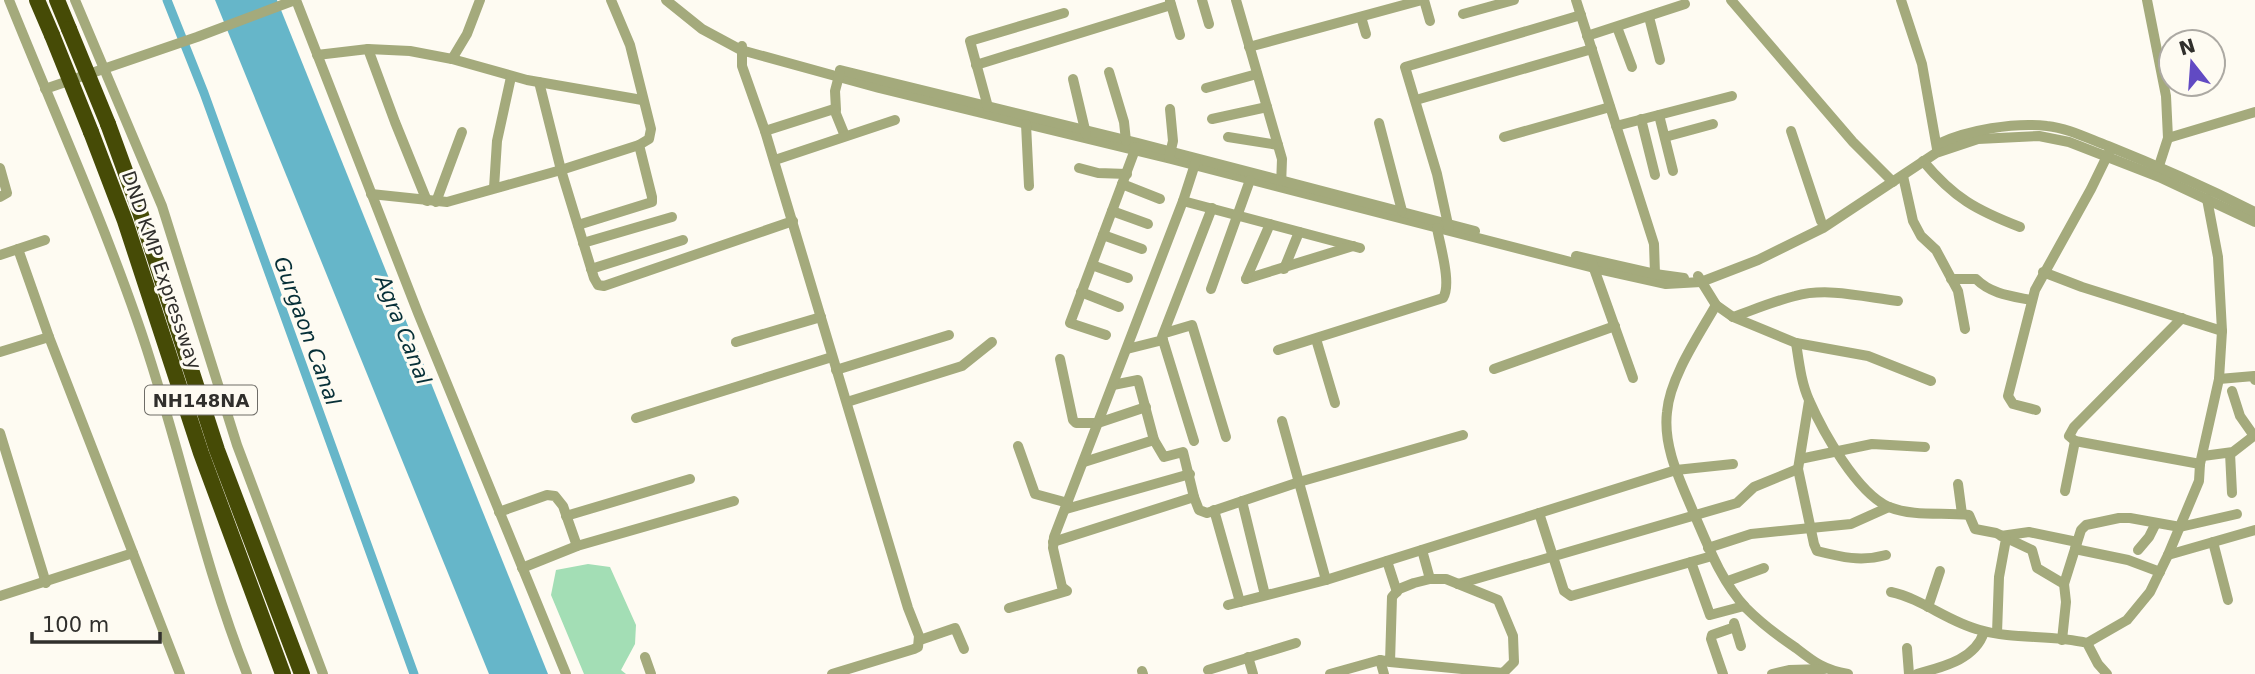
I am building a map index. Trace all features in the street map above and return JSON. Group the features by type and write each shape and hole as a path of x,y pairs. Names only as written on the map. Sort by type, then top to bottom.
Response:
{"highway":[{"name":"DND KMP Expressway","path":"37,0 125,221 201,453 283,674"},
{"name":"DND KMP Expressway","path":"57,0 141,212 218,450 302,674"}],"street":[{"path":"9,0 83,175 138,321 219,593 247,674"},
{"path":"75,0 162,206 237,445 323,674"},
{"path":"452,59 467,34 480,0"},
{"path":"371,194 432,202 457,199 639,145 652,135 630,45 611,0"},
{"path":"666,0 702,29 742,47 1030,123 1133,145 1398,212 1445,228 1666,284 1731,271 1813,234 1937,148 2034,131 2109,151 2255,212"},
{"path":"675,0 742,47"},
{"path":"1202,0 1209,24"},
{"path":"1236,0 1283,163 1282,184"},
{"path":"1250,47 1423,0 1430,22"},
{"path":"1463,14 1514,0"},
{"path":"1576,0 1654,244 1655,274"},
{"path":"1731,0 1853,142 1895,178 1913,221 1922,236 1936,250 1958,291 1965,328"},
{"path":"1901,0 1922,64 1937,148"},
{"path":"2147,0 2166,96 2168,138 2158,172"},
{"path":"45,89 227,27 292,1 317,55 566,674"},
{"path":"976,65 1170,3 1180,35"},
{"path":"1587,36 1685,4"},
{"path":"981,108 971,40 1064,13"},
{"path":"1278,350 1443,298 1446,293 1445,228 1416,100 1405,67 1581,15"},
{"path":"1361,16 1366,34"},
{"path":"1648,17 1660,60"},
{"path":"1617,27 1632,67"},
{"path":"742,47 744,71 775,160 832,357 920,640 918,647 914,649 832,674"},
{"path":"368,49 395,122 432,202"},
{"path":"317,55 368,49 410,51 452,59 511,77 642,100"},
{"path":"1416,100 1592,49"},
{"path":"1106,335 1070,323 1125,179 1133,145 1109,72"},
{"path":"840,74 835,91 836,110 845,136"},
{"path":"1206,88 1257,74"},
{"path":"494,188 497,141 511,77"},
{"path":"1073,79 1086,135"},
{"path":"539,82 561,170 598,285 604,286 793,221"},
{"path":"1616,126 1732,96"},
{"path":"1212,120 1267,107"},
{"path":"1504,138 1610,107"},
{"path":"1170,109 1173,130 1170,155"},
{"path":"765,131 836,110"},
{"path":"2168,138 2255,112"},
{"path":"1659,115 1673,170"},
{"path":"775,160 895,120"},
{"path":"1641,120 1655,175"},
{"path":"1029,186 1030,123"},
{"path":"1378,123 1398,212"},
{"path":"1665,137 1713,124"},
{"path":"1791,131 1821,221"},
{"path":"432,202 462,132"},
{"path":"1228,137 1278,145"},
{"path":"578,225 652,201 639,145"},
{"path":"1593,264 1699,279 1821,221 1923,162 1937,148"},
{"path":"2036,410 2013,404 2008,396 2031,300 2043,272 2085,200 2109,151"},
{"path":"1195,162 1250,180 1282,184"},
{"path":"1009,608 1067,591 1062,587 1053,542 1183,201 1195,162"},
{"path":"1923,162 1942,183 1981,212 2020,227"},
{"path":"1079,168 1125,179 1160,199"},
{"path":"0,169 7,193 0,197"},
{"path":"2158,172 2255,222"},
{"path":"1211,289 1250,180"},
{"path":"1891,592 1910,596 1944,617 1984,632 2087,643 2127,620 2150,592 2195,494 2219,379 2222,331 2218,257 2207,199"},
{"path":"1183,201 1212,208 1356,247 1246,279 1270,224"},
{"path":"1194,441 1164,336 1212,208"},
{"path":"1112,211 1148,223"},
{"path":"583,243 672,217"},
{"path":"1284,269 1300,232"},
{"path":"1103,235 1142,249"},
{"path":"0,255 45,240"},
{"path":"591,269 683,240"},
{"path":"18,249 49,337 180,674"},
{"path":"1593,264 1633,378"},
{"path":"1092,265 1128,278"},
{"path":"2043,272 2222,331"},
{"path":"1699,279 1716,305 1733,317 1796,342 1868,356 1931,382"},
{"path":"1951,279 1976,279 1984,287 2000,294 2031,300"},
{"path":"1082,292 1119,307"},
{"path":"1733,317 1795,295 1809,293 1833,293 1898,301"},
{"path":"1716,305 1674,385 1667,410 1667,438 1675,470 1710,552 1744,606 1819,671"},
{"path":"736,342 821,317"},
{"path":"2182,318 2070,432 2071,440 2201,460 2230,453 2254,436 2240,416 2232,391"},
{"path":"1127,349 1192,325 1226,437"},
{"path":"1494,369 1615,326"},
{"path":"836,370 949,335"},
{"path":"0,352 49,337"},
{"path":"1317,338 1335,403"},
{"path":"847,402 962,366 992,342"},
{"path":"1796,342 1801,376 1809,401 1837,452 1865,488 1889,507 1904,512 1962,514 1972,517 1975,529 2032,551 2037,568 2064,584"},
{"path":"636,418 832,357"},
{"path":"1060,359 1073,419 1081,424 1098,423 1146,407"},
{"path":"2219,379 2254,376 2255,380"},
{"path":"1113,385 1139,380 1154,440 1165,457 1183,452 1194,497 1203,513 1299,482 1463,435"},
{"path":"1809,401 1799,464 1817,551 1859,559 1886,555"},
{"path":"1282,421 1326,580"},
{"path":"0,433 46,583"},
{"path":"1084,462 1154,440"},
{"path":"2065,491 2075,442"},
{"path":"1458,584 1737,503 1754,487 1799,464 1837,452 1881,443 1925,447"},
{"path":"1018,446 1035,494 1067,506 1190,474"},
{"path":"2230,453 2232,493"},
{"path":"1228,605 1326,580 1675,470 1733,464"},
{"path":"566,516 690,479"},
{"path":"1958,484 1962,514"},
{"path":"499,512 552,495 559,500 577,547"},
{"path":"1053,542 1194,497"},
{"path":"522,568 577,547 734,501"},
{"path":"1242,501 1265,595"},
{"path":"1539,513 1564,591 1571,596 1691,562 1751,534 1857,523 1889,507"},
{"path":"1214,510 1240,602"},
{"path":"2062,640 2066,602 2064,584 2081,530 2087,525 2124,518 2180,527 2237,514"},
{"path":"2138,550 2156,523"},
{"path":"2168,555 2255,530"},
{"path":"2004,538 2029,532 2128,560 2160,572"},
{"path":"1997,633 1999,577 2004,538"},
{"path":"2213,542 2228,600"},
{"path":"1422,550 1430,579"},
{"path":"0,596 46,583 133,552"},
{"path":"1387,561 1396,592"},
{"path":"1691,562 1709,614 1713,616 1744,606"},
{"path":"1728,581 1764,568"},
{"path":"1928,607 1940,570"},
{"path":"1330,674 1385,661 1503,673 1514,662 1513,636 1498,600 1446,579 1414,583 1396,592 1392,597 1385,661 1384,674"},
{"path":"1730,611 1741,646"},
{"path":"1723,674 1712,635 1735,627"},
{"path":"920,640 955,628 964,649"},
{"path":"1917,674 1974,650 1981,642 1984,632"},
{"path":"1208,670 1296,643"},
{"path":"2087,643 2098,664 2107,674"},
{"path":"1907,648 1909,674"},
{"path":"645,657 651,674"},
{"path":"1248,657 1253,674"},
{"path":"1953,661 1956,674"},
{"path":"1772,674 1789,670 1847,674"}],"green space":[{"path":"588,564 610,567 636,625 635,644 621,670 626,674 584,674 551,595 556,570"}],"water":[{"name":"Agra Canal","path":"215,0 277,0 548,674 489,674"}],"waterway":[{"name":"Gurgaon Canal","path":"167,0 204,93 414,674"}]}
